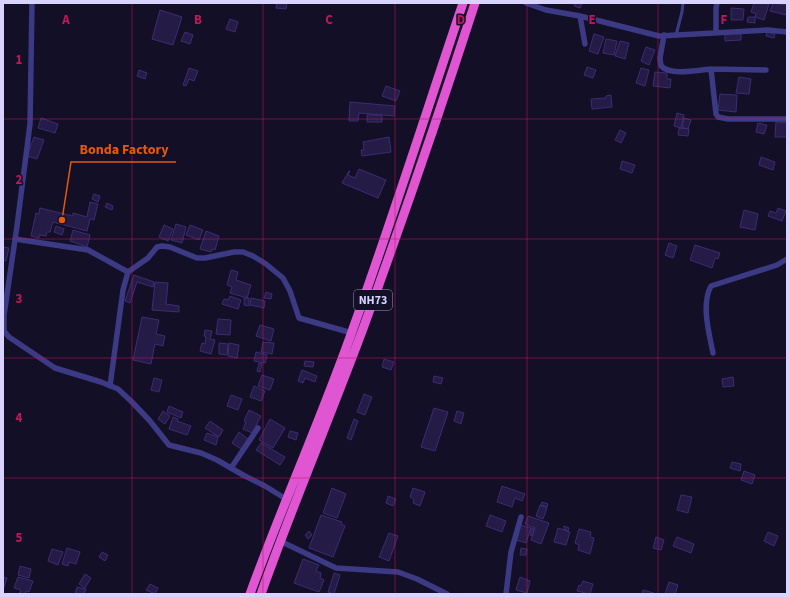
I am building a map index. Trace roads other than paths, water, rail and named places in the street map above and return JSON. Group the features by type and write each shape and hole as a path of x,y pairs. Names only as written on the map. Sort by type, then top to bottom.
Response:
{"highway":[{"name":"NH73","path":"250,594 270,538 311,439 352,333 463,3"},
{"name":"NH73","path":"261,594 280,541 364,326 443,101 475,3"}],"street":[{"path":"32,3 30,124 4,315 4,331 9,337 55,368 101,382 118,389 150,421 169,445 201,453 218,460 286,499"},
{"path":"32,12 36,3"},
{"path":"526,3 546,10 580,16 659,36 768,30 787,32"},
{"path":"716,33 717,3"},
{"path":"580,16 584,44"},
{"path":"664,35 660,58 661,66 665,70 677,72 711,69 766,70"},
{"path":"711,69 716,114 718,117 728,119 787,119"},
{"path":"15,239 88,250 128,272"},
{"path":"110,386 123,290 128,272 148,258 157,247 170,247 197,258 234,252 243,252 254,256 283,278 290,291 299,318 352,333"},
{"path":"713,353 707,322 707,294 711,286 776,265 787,259"},
{"path":"231,468 258,428"},
{"path":"506,594 511,552 521,517"},
{"path":"280,541 336,568 398,572 417,579 447,594"}],"lane":[{"path":"676,35 683,3"}],"place":[{"name":"Bonda Factory","path":"62,220"}]}
